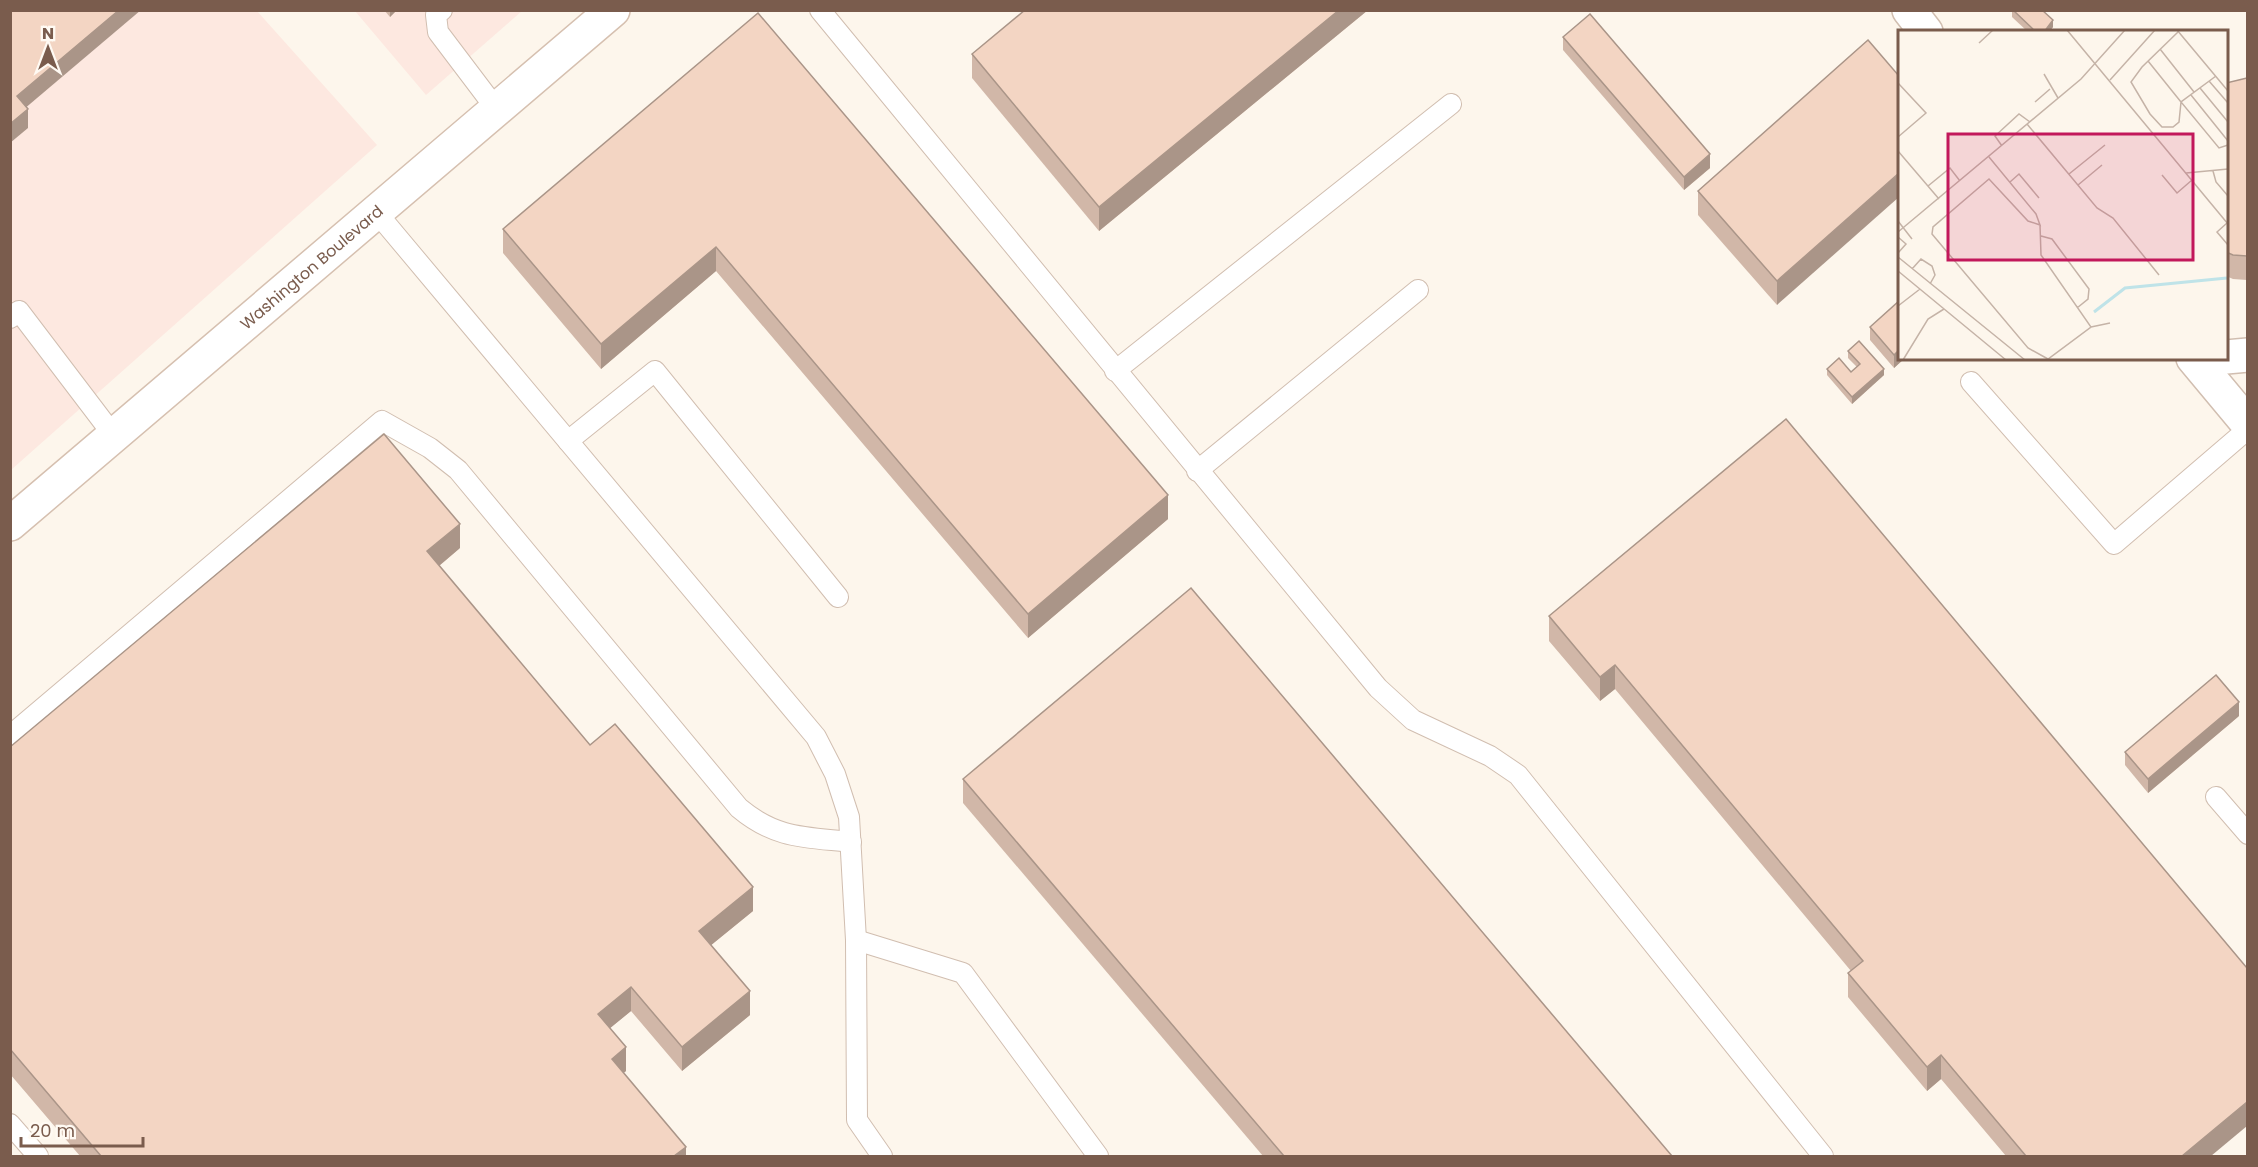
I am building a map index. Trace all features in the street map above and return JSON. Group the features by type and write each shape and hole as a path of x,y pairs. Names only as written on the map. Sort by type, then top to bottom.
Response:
{"main road":[{"name":"Washington Boulevard","path":"10,524 613,10"},
{"path":"1909,10 1924,30"},
{"path":"2228,357 2247,356"},
{"path":"2200,360 2247,426"}],"lane":[{"path":"442,10 436,15 438,32 497,110"},
{"path":"820,10 1197,471 1378,688 1413,720 1490,756 1518,775 1823,1156"},
{"path":"1115,371 1451,104"},
{"path":"376,213 816,737 835,774 849,817 856,939 857,1120 882,1156"},
{"path":"1197,471 1418,290"},
{"path":"10,318 20,311 114,436"},
{"path":"568,441 655,371 838,597"},
{"path":"1971,382 2114,544 2247,426"},
{"path":"10,736 382,421 430,448 458,470 739,808 757,823 784,835 851,842"},
{"path":"2216,797 2247,834"},
{"path":"856,939 963,973 1098,1156"},
{"path":"10,1124 38,1156"}],"shaded area":[{"path":"11,11 257,11 377,145 11,470"},
{"path":"355,11 522,11 426,95"}],"building":[{"path":"10,10 119,10 17,96 28,109 10,124"},
{"path":"1025,10 1339,10 1099,207 972,54"},
{"path":"2013,10 2042,10 2053,20 2046,30 2034,30"},
{"path":"758,13 1168,495 1028,614 716,247 601,344 503,229"},
{"path":"1590,14 1710,154 1684,177 1563,37"},
{"path":"1868,40 1898,75 1898,174 1777,281 1698,191"},
{"path":"2247,78 2247,256 2228,253 2228,83"},
{"path":"1898,302 1898,351 1894,355 1870,327"},
{"path":"1859,341 1884,369 1852,397 1827,369 1839,358 1851,372 1860,364 1848,351"},
{"path":"1786,419 2247,968 2247,1102 2182,1156 2026,1156 1941,1055 1927,1067 1848,973 1863,961 1615,665 1600,677 1549,616"},
{"path":"384,434 460,524 427,551 590,745 615,724 753,887 699,931 750,991 682,1047 631,987 598,1014 626,1047 612,1059 686,1147 674,1156 101,1156 10,1049 10,747"},
{"path":"1191,588 1672,1156 1284,1156 963,779"},
{"path":"2216,675 2239,702 2148,779 2125,752"}]}
